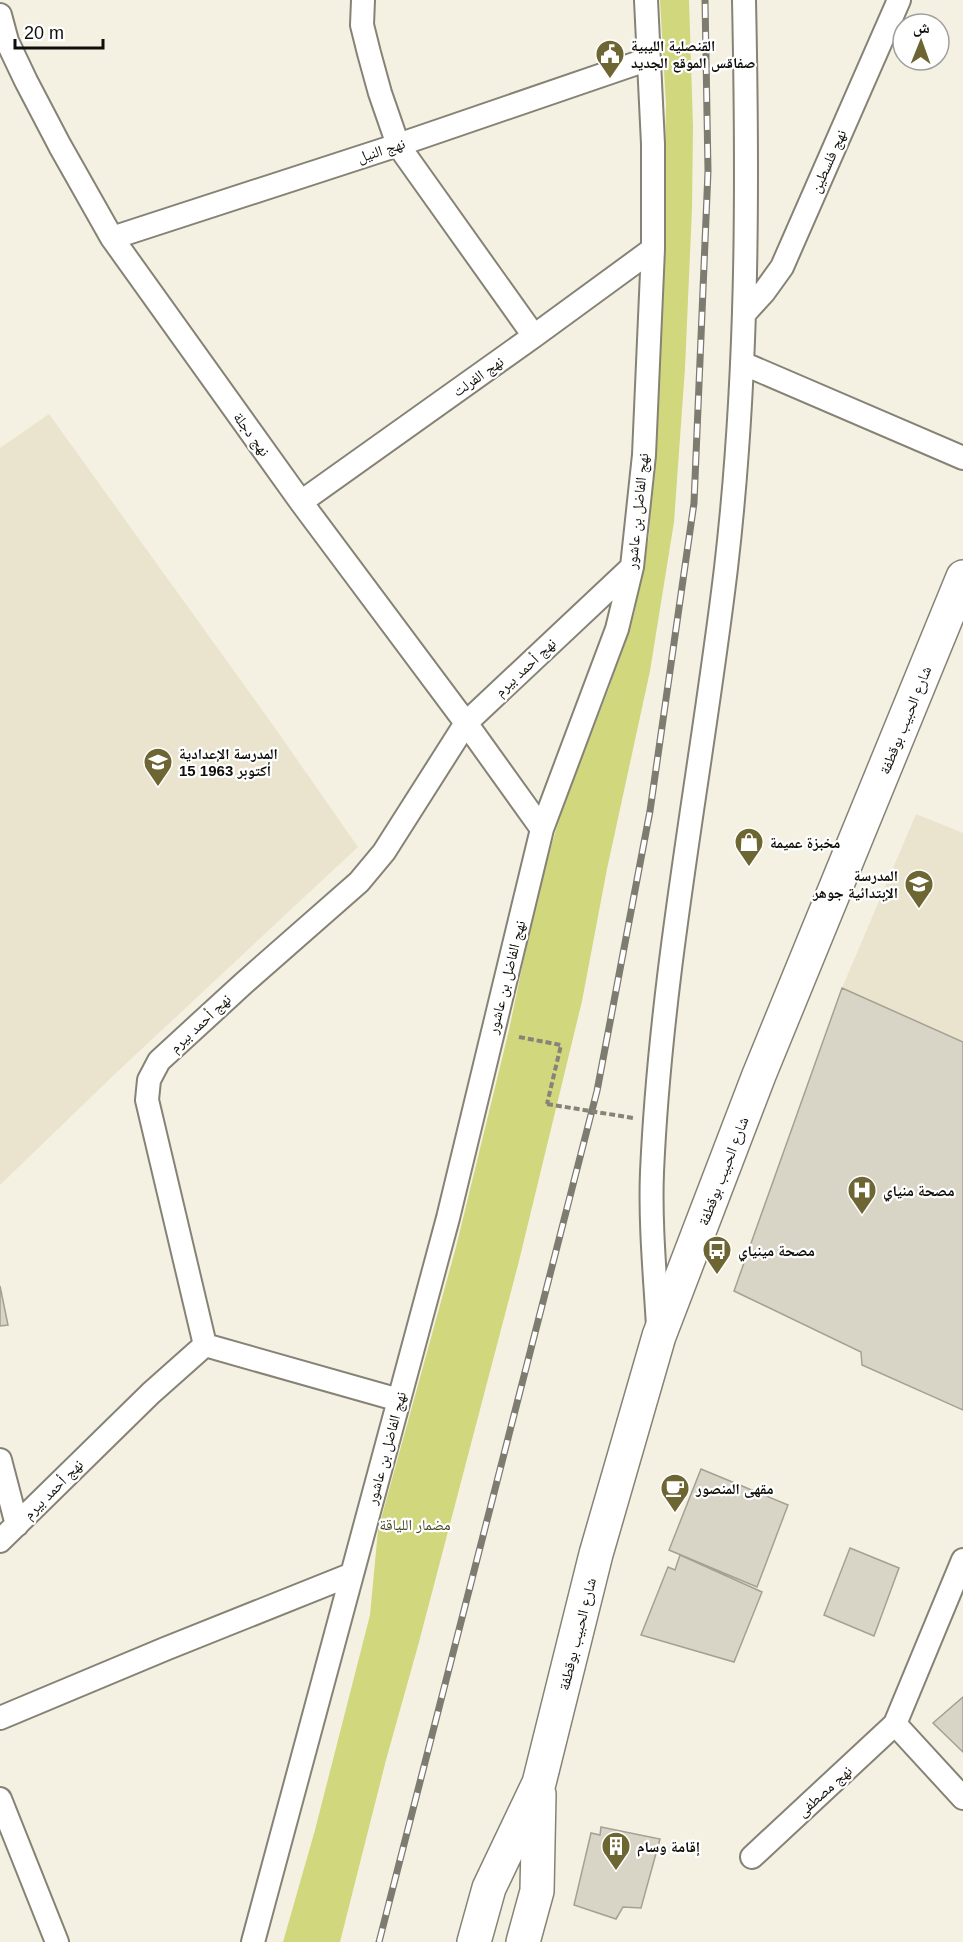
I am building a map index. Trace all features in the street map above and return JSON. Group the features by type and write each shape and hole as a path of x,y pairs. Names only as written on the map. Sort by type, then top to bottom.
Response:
{"main road":[{"name":"شارع الحبيب بوقطفة","path":"474,1942 489,1888 539,1783 596,1554 659,1336 759,1076 963,577"},
{"name":"شارع الحبيب بوقطفة","path":"523,1942 537,1891 539,1783"}],"street":[{"path":"363,0 362,25 380,93 398,145 534,336"},
{"name":"نهج الفاضل بن عاشور","path":"253,1942 448,1218 542,829 616,629 632,567 644,454 653,249 653,144 646,0"},
{"path":"659,1336 652,1175 659,1071 681,877 726,567 738,441 747,183 744,0"},
{"name":"نهج فلسطين","path":"744,314 782,267 899,0"},
{"name":"نهج دجلة","path":"0,15 7,41 26,81 112,238 301,502 542,829"},
{"name":"نهج النيل","path":"112,238 398,145 649,58"},
{"name":"نهج الفرلت","path":"301,502 653,249"},
{"path":"742,363 963,458"},
{"name":"نهج أحمد بيرم","path":"0,1541 151,1393 205,1345 147,1100 149,1080 159,1061 244,982 358,882 384,852 466,723 632,567"},
{"path":"205,1345 399,1400"},
{"path":"0,1460 17,1525"},
{"name":"نهج مصطفى","path":"752,1857 895,1724 963,1560"},
{"path":"0,1718 154,1653 351,1575"},
{"path":"895,1724 963,1798"},
{"path":"0,1798 57,1942"}],"path":[{"path":"493,1033 561,1045 548,1104 633,1118"}],"shaded area":[{"name":"المدرسة الإعدادية 15 أكتوبر 1963","path":"49,414 358,847 116,1073 0,1185 0,448"},
{"name":"المدرسة الإبتدائية جوهر","path":"916,814 963,833 963,1042 842,988"}],"green space":[{"name":"مضمار اللياقة","path":"660,0 689,0 693,127 692,209 685,368 674,522 650,671 607,869 582,1001 519,1261 340,1942 283,1942 315,1830 370,1615 378,1530 456,1247 509,1030 538,891 563,806 609,688 634,614 649,536 662,299 666,105"}],"building":[{"name":"مصحة منياي","path":"842,988 963,1042 963,1410 862,1365 861,1352 734,1291"},
{"path":"0,1286 8,1325 0,1326"},
{"path":"701,1469 788,1505 757,1587 669,1550"},
{"path":"850,1548 899,1568 874,1636 824,1615"},
{"path":"680,1555 762,1592 734,1662 641,1635 668,1567 675,1570"},
{"path":"963,1697 963,1752 933,1723"},
{"name":"إقامة وسام","path":"601,1827 660,1839 641,1908 623,1907 616,1919 574,1905 591,1833 600,1835"}],"railway":[{"path":"379,1942 597,1091 650,811 694,503 708,171 705,0"}],"place":[{"name":"القنصلية الليبية صفاقس الموقع الجديد","path":"610,80"},
{"name":"المدرسة الإعدادية 15 أكتوبر 1963","path":"158,788"},
{"name":"مخبزة عميمة","path":"749,868"},
{"name":"المدرسة الإبتدائية جوهر","path":"919,910"},
{"name":"مصحة منياي","path":"862,1216"},
{"name":"مصحة مينياي","path":"717,1276"},
{"name":"مقهى المنصور","path":"675,1514"},
{"name":"إقامة وسام","path":"616,1872"}]}
